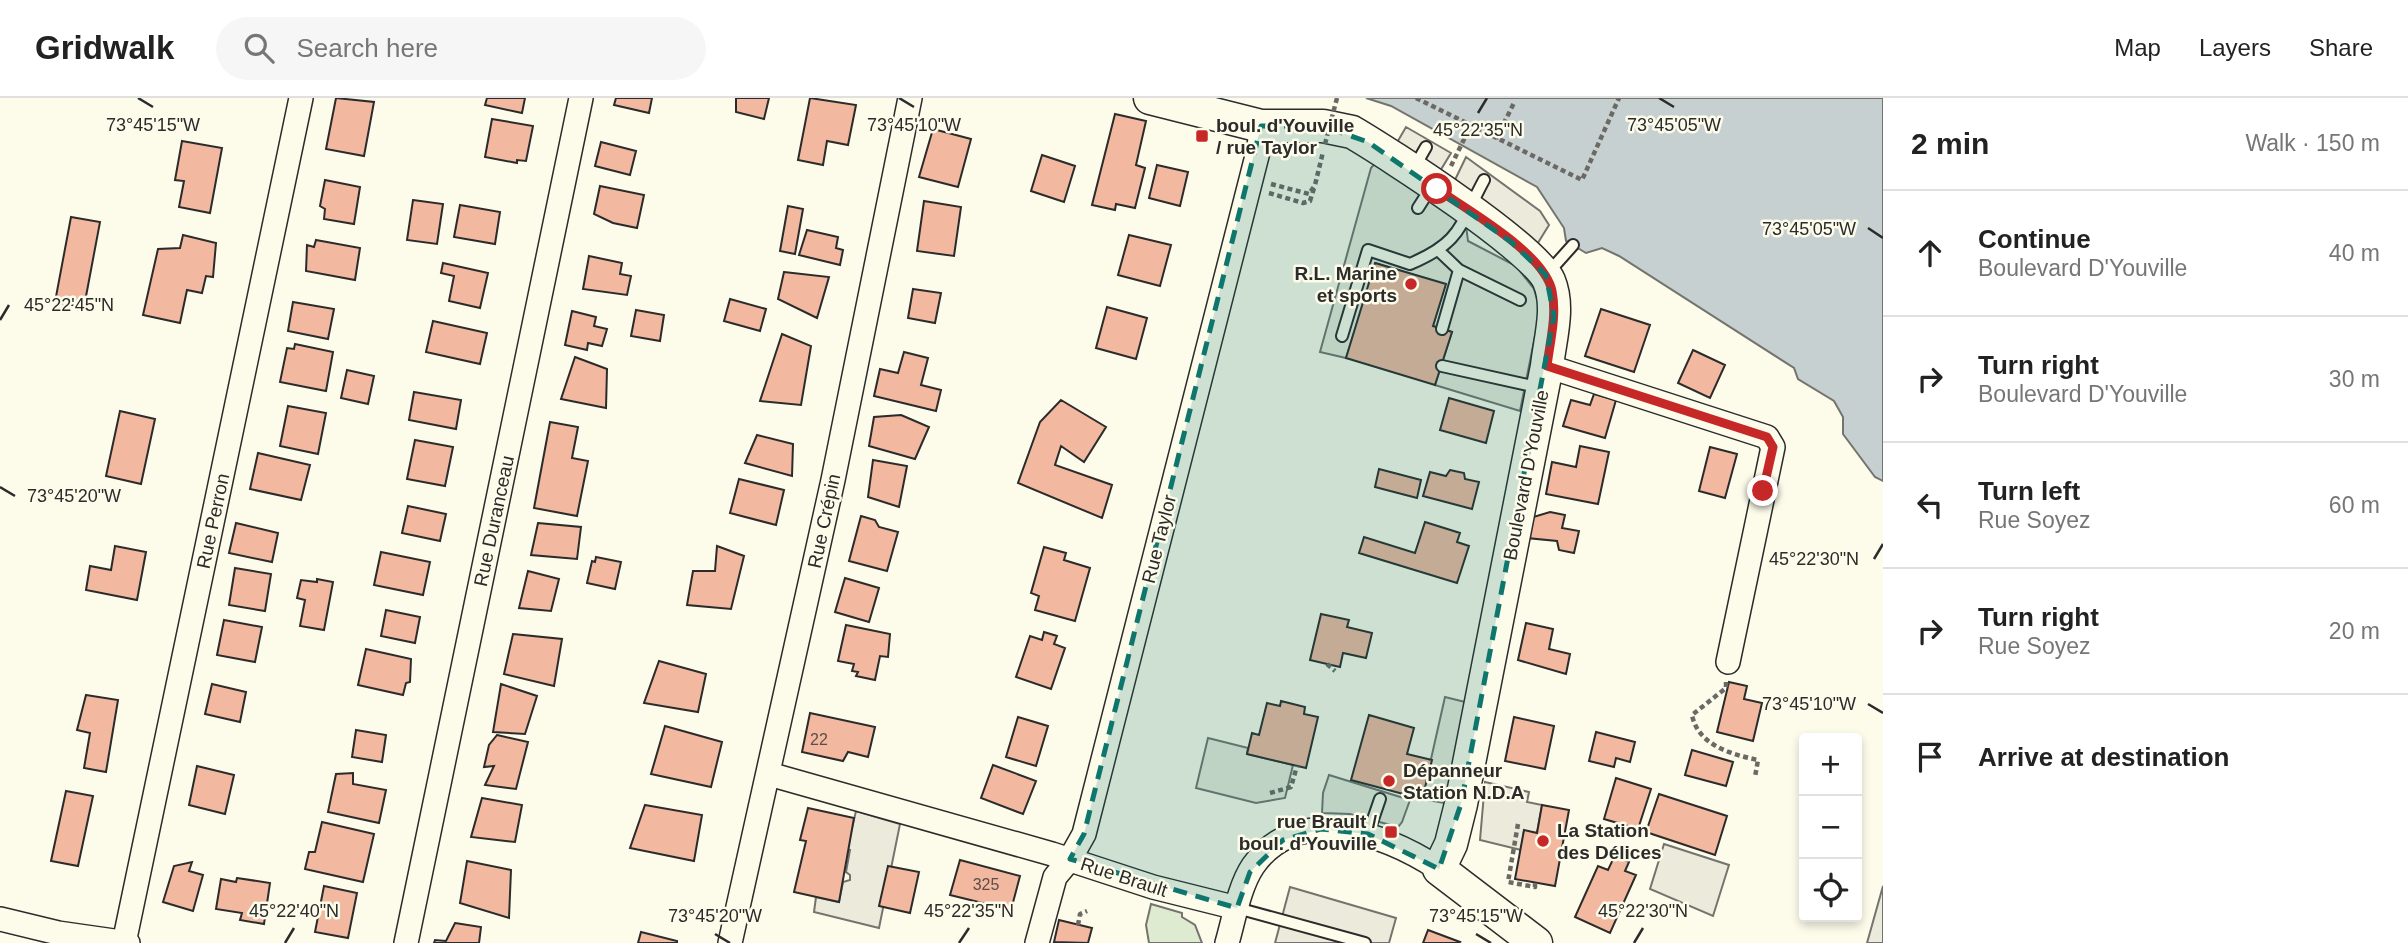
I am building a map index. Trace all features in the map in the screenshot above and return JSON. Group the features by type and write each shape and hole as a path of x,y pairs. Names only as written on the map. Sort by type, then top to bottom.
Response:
{"street":[{"name":"Rue Perron","path":"125,943 301,98"},
{"name":"Rue Duranceau","path":"406,943 582,98"},
{"name":"Rue Crépin","path":"730,943 833,480 910,98"},
{"path":"1150,98 1261,126 1323,126 1352,132 1429,178 1468,211 1510,241 1546,275"},
{"name":"Rue Taylor","path":"1037,943 1055,877 1070,859 1084,834 1259,148 1261,126"},
{"name":"Boulevard D'Youville","path":"1439,869 1451,844 1461,804 1545,377 1554,304 1546,275"},
{"path":"1545,377 1767,437 1773,447 1752,536 1728,662"},
{"name":"Rue Brault","path":"769,774 1070,859 1153,887 1237,908"},
{"path":"1227,943 1253,866 1283,839 1321,829 1368,834 1416,853 1536,943"},
{"path":"0,919 58,933 125,943"}],"lane":[{"path":"1342,335 1368,250 1410,264 1438,250 1450,242 1484,180"},
{"path":"1546,275 1573,246"},
{"path":"1438,250 1460,270 1520,300"},
{"path":"1442,328 1460,270"},
{"path":"1441,366 1545,377"},
{"path":"1368,834 1380,799"},
{"path":"1237,908 1365,943"}],"path":[{"path":"1325,144 1337,98"},
{"path":"1416,98 1582,180 1619,98"},
{"path":"1496,139 1514,103"},
{"path":"1429,178 1471,125"},
{"path":"1260,189 1303,203 1310,201 1321,164"},
{"path":"1278,186 1309,194 1315,185"},
{"path":"1327,664 1335,671"},
{"path":"1726,688 1692,715 1694,724 1701,735 1728,754 1758,760 1755,777"},
{"path":"1270,793 1291,787 1297,766"},
{"path":"1518,824 1508,882 1535,887 1535,883"},
{"path":"1078,925 1080,914 1087,911"}],"highlighted area":[{"path":"1261,126 1323,126 1368,142 1510,241 1546,275 1554,316 1461,804 1439,869 1368,834 1321,829 1283,840 1250,872 1237,908 1070,859 1084,834"}],"green space":[{"path":"1151,904 1182,913 1182,917 1195,925 1202,943 1149,943 1146,925"}],"shaded area":[{"path":"1366,98 1883,98 1883,481 1875,477 1843,434 1843,417 1834,401 1798,379 1794,368 1619,256 1602,248 1586,253 1566,241 1564,228 1537,187 1391,106"},
{"path":"1406,127 1451,153 1437,176 1395,146"},
{"path":"1466,157 1540,211 1549,225 1536,246 1453,184"},
{"path":"1376,162 1466,225 1468,241 1516,266 1534,289 1539,306 1537,326 1520,411 1435,385 1452,332 1433,326 1445,285 1376,263 1346,358 1320,352 1371,168"},
{"path":"1445,697 1469,703 1447,801 1444,803 1422,799"},
{"path":"1208,738 1248,748 1247,754 1293,765 1285,798 1256,803 1196,788"},
{"path":"1329,775 1410,800 1402,822 1398,827 1350,814 1322,813 1323,793"},
{"path":"1485,782 1529,792 1527,802 1542,805 1537,833 1524,831 1521,850 1480,840"},
{"path":"856,811 900,824 879,928 814,912 816,897 839,902 843,882 850,880 850,875 846,872 850,850 847,849"},
{"path":"1664,844 1729,865 1713,916 1650,889"},
{"path":"1883,886 1883,943 1867,943"},
{"path":"1290,887 1396,918 1389,943 1275,943"}],"building":[{"path":"336,98 374,102 364,156 326,149"},
{"path":"487,98 525,98 522,113 485,105"},
{"path":"616,98 652,98 649,113 614,105"},
{"path":"736,98 769,98 764,119 736,112"},
{"path":"810,98 856,105 848,145 827,141 823,165 798,160"},
{"path":"1115,114 1146,121 1136,165 1145,168 1135,208 1116,204 1115,210 1092,205"},
{"path":"492,119 533,126 526,161 517,160 517,163 485,157"},
{"path":"933,129 971,139 958,187 919,177"},
{"path":"182,141 222,148 210,213 179,207 184,181 175,180"},
{"path":"601,142 636,151 630,175 595,166"},
{"path":"1042,155 1075,166 1064,202 1031,191"},
{"path":"1157,165 1188,172 1180,206 1149,198"},
{"path":"325,180 360,187 354,224 324,219 325,209 320,206"},
{"path":"600,186 644,195 637,228 613,223 594,214"},
{"path":"413,200 443,204 437,244 407,240"},
{"path":"924,201 961,207 954,256 917,251"},
{"path":"460,205 500,212 495,244 454,237"},
{"path":"788,206 803,209 795,254 780,251"},
{"path":"71,217 100,222 84,307 55,302"},
{"path":"807,230 838,237 836,248 843,250 840,265 799,255"},
{"path":"183,235 216,243 213,277 206,276 202,293 187,290 180,323 143,315 158,249 180,248"},
{"path":"1129,235 1171,245 1160,286 1118,275"},
{"path":"316,240 360,248 355,280 306,271 307,245 314,247"},
{"path":"589,256 622,263 620,274 631,276 627,295 583,289"},
{"path":"443,263 488,273 480,308 449,301 454,276 441,273"},
{"path":"1375,263 1446,284 1433,326 1452,332 1435,385 1346,358"},
{"path":"784,272 829,277 817,318 778,299"},
{"path":"913,289 941,293 935,323 908,318"},
{"path":"730,299 766,309 760,331 724,321"},
{"path":"293,302 334,309 328,339 288,331"},
{"path":"1107,307 1147,318 1136,359 1096,348"},
{"path":"1601,309 1650,325 1634,372 1585,356"},
{"path":"636,310 664,315 660,341 631,336"},
{"path":"572,311 596,317 594,326 607,329 602,346 588,343 587,350 565,345"},
{"path":"433,321 487,333 480,364 426,352"},
{"path":"782,334 811,346 801,405 760,401"},
{"path":"295,344 333,352 326,391 280,382 287,348 294,349"},
{"path":"1693,350 1725,365 1710,398 1678,383"},
{"path":"904,352 928,358 921,385 941,390 936,411 874,396 880,369 898,373"},
{"path":"575,357 607,369 606,408 561,399"},
{"path":"347,370 374,376 368,404 341,398"},
{"path":"414,392 461,400 456,429 409,420"},
{"path":"1594,394 1616,400 1605,438 1563,426 1571,400 1590,405"},
{"path":"1449,398 1494,411 1486,443 1440,430"},
{"path":"1061,400 1106,427 1084,462 1061,446 1055,465 1112,485 1102,518 1018,483 1040,422"},
{"path":"288,406 326,413 318,454 280,446"},
{"path":"120,411 155,419 141,484 106,476"},
{"path":"901,415 929,427 915,459 869,446 874,417"},
{"path":"550,422 578,427 572,458 588,461 577,516 534,508"},
{"path":"757,435 793,444 792,476 745,463"},
{"path":"415,440 453,447 445,486 407,479"},
{"path":"1580,446 1609,452 1598,504 1546,494 1552,462 1576,467"},
{"path":"1710,447 1737,454 1725,498 1699,491"},
{"path":"258,453 310,465 301,500 250,489"},
{"path":"873,460 907,466 899,507 868,497"},
{"path":"1379,469 1421,480 1417,498 1375,487"},
{"path":"1450,470 1464,473 1465,479 1479,482 1472,509 1423,496 1430,472 1446,476"},
{"path":"739,479 784,490 776,525 730,513"},
{"path":"408,506 446,514 440,541 402,533"},
{"path":"1550,512 1565,515 1562,528 1579,531 1574,553 1559,550 1557,541 1527,538 1530,518"},
{"path":"861,516 875,520 879,527 898,532 887,571 849,561"},
{"path":"1425,522 1460,533 1457,542 1469,546 1457,583 1359,553 1364,537 1415,553"},
{"path":"236,523 278,533 272,562 229,553"},
{"path":"538,523 581,527 577,559 531,555"},
{"path":"115,546 146,552 137,600 86,590 90,566 111,570"},
{"path":"717,546 744,556 731,609 687,605 693,571 715,571"},
{"path":"1044,547 1066,553 1064,560 1090,568 1075,621 1035,610 1039,596 1031,593"},
{"path":"381,552 430,562 423,595 374,585"},
{"path":"596,557 621,562 615,589 587,583 592,561 595,562"},
{"path":"235,568 271,574 265,611 229,605"},
{"path":"528,571 559,579 551,611 519,608"},
{"path":"845,578 879,588 869,622 835,612"},
{"path":"317,579 333,582 324,630 300,626 305,600 297,598 301,580 317,582"},
{"path":"386,610 420,617 415,643 381,636"},
{"path":"1321,614 1349,620 1347,627 1372,633 1366,658 1343,653 1340,667 1310,660"},
{"path":"224,620 262,627 255,662 217,655"},
{"path":"1526,623 1553,629 1549,649 1570,654 1566,674 1518,660"},
{"path":"846,625 890,634 888,657 880,656 875,680 856,676 858,672 852,671 854,664 838,661"},
{"path":"1044,632 1057,636 1054,644 1065,648 1051,689 1016,677 1030,636 1042,640"},
{"path":"513,634 562,639 554,686 504,674"},
{"path":"366,649 411,659 410,682 406,683 403,695 358,685"},
{"path":"659,661 706,674 698,712 644,703"},
{"path":"1729,682 1747,686 1744,699 1762,703 1753,741 1717,732"},
{"path":"212,684 246,692 240,722 205,714"},
{"path":"501,684 537,696 525,734 493,732"},
{"path":"86,695 118,700 106,772 84,768 90,733 77,730"},
{"path":"1281,701 1305,707 1304,714 1318,717 1306,768 1247,754 1252,733 1259,735 1267,703 1280,706"},
{"path":"810,713 875,727 868,757 848,752 843,761 802,752"},
{"path":"1369,715 1414,728 1407,754 1432,760 1422,799 1351,780"},
{"path":"1018,717 1048,726 1036,766 1006,757"},
{"path":"1514,717 1554,726 1545,769 1505,761"},
{"path":"665,726 722,742 711,787 651,774"},
{"path":"356,730 386,735 382,762 352,757"},
{"path":"1596,732 1635,742 1630,762 1616,758 1614,767 1589,761"},
{"path":"497,735 528,742 516,789 485,785 494,766 484,767 489,745"},
{"path":"1692,750 1733,762 1726,786 1685,775"},
{"path":"993,765 1036,781 1023,814 981,798"},
{"path":"197,766 234,775 225,814 189,805"},
{"path":"353,773 353,784 386,790 379,823 328,812 336,774"},
{"path":"1616,778 1651,789 1638,829 1604,819"},
{"path":"66,791 93,796 78,866 51,861"},
{"path":"1659,794 1727,816 1715,855 1646,832"},
{"path":"482,798 522,805 515,842 471,837"},
{"path":"645,805 702,815 694,861 630,848"},
{"name":"La Station des Délices","path":"1542,805 1569,810 1555,886 1515,879 1524,830 1537,833"},
{"path":"808,808 854,818 839,902 794,892 806,841 800,840"},
{"path":"322,822 374,834 363,882 305,869 309,852 315,852"},
{"path":"1615,855 1629,862 1625,871 1636,875 1610,933 1575,917 1598,866 1608,870"},
{"path":"960,860 1020,876 1011,910 950,895"},
{"path":"467,861 511,870 509,918 460,903"},
{"path":"192,862 189,871 203,875 193,911 163,902 174,866"},
{"path":"888,866 919,872 910,913 879,906"},
{"path":"237,878 270,883 264,924 240,920 242,913 216,909 221,879 236,882"},
{"path":"324,886 357,893 348,938 315,932"},
{"path":"1059,920 1092,928 1088,943 1054,942"},
{"path":"455,923 481,927 479,943 434,943 435,940 446,941"},
{"path":"1428,930 1460,942 1423,943"},
{"path":"641,932 677,941 677,943 638,943"}],"place":[{"name":"boul. d'Youville / rue Taylor","path":"1202,136"},
{"name":"R.L. Marine et sports","path":"1411,284"},
{"name":"Dépanneur Station N.D.A","path":"1389,781"},
{"name":"rue Brault / boul. d'Youville","path":"1391,832"},
{"name":"La Station des Délices","path":"1543,841"}],"route":[{"path":"1437,189 1510,241 1546,275 1554,304 1547,366 1767,437 1773,447 1763,491"}]}
